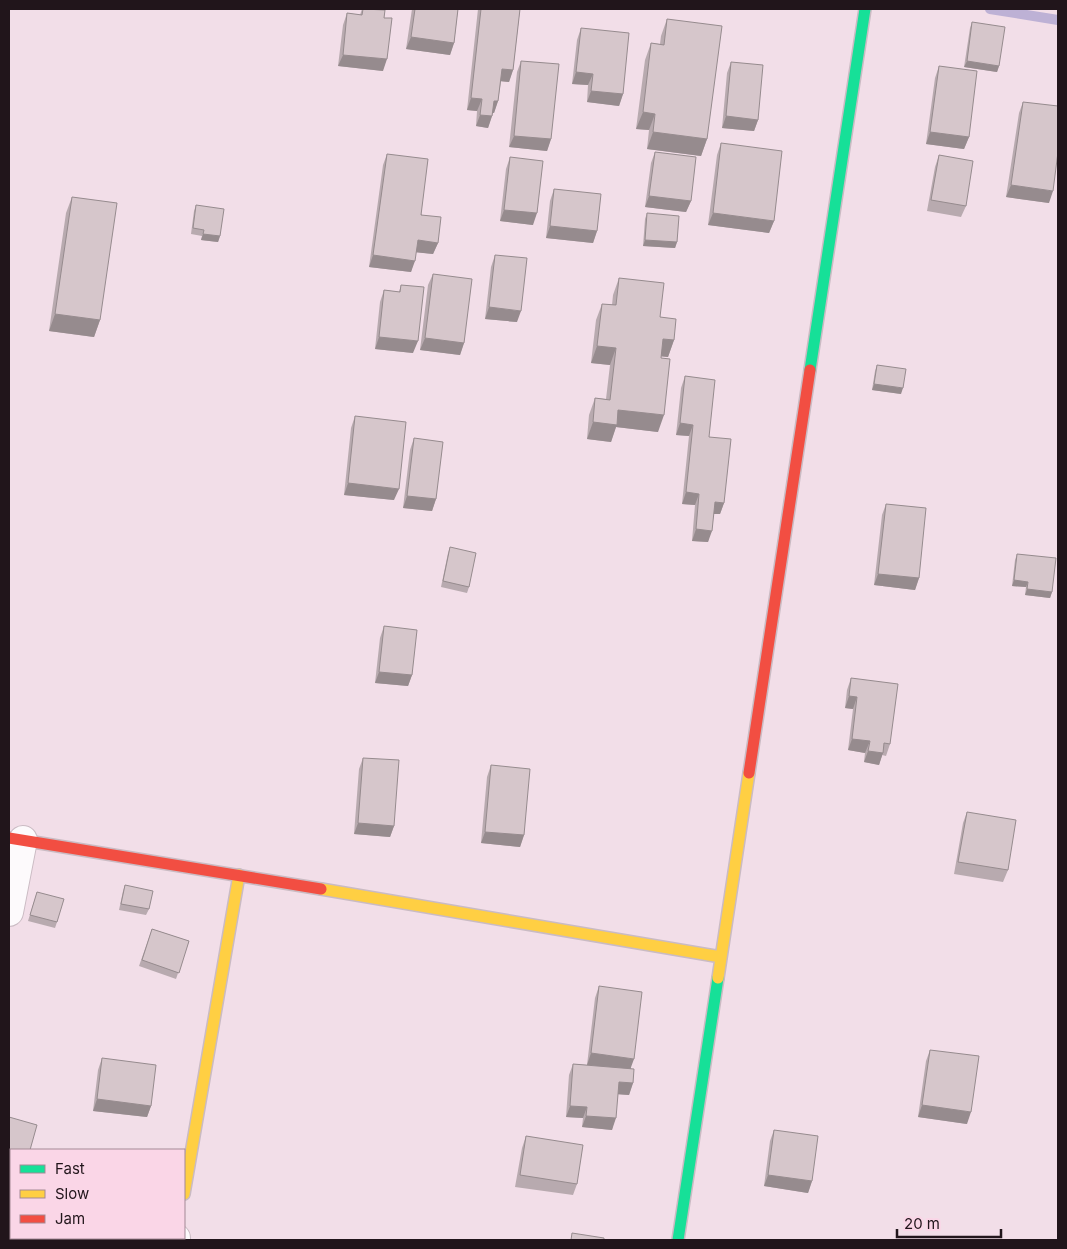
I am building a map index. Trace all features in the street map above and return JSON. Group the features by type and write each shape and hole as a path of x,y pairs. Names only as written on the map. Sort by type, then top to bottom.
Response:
{"street":[{"path":"678,1240 865,9"},
{"path":"9,912 16,839 721,957"},
{"path":"185,1188 239,875"}],"building":[{"path":"363,9 385,10 384,18 392,18 387,59 343,55 347,13 362,15"},
{"path":"415,9 458,9 454,43 411,37"},
{"path":"481,9 520,9 513,70 502,69 498,101 494,101 492,116 480,115 482,99 471,98"},
{"path":"667,19 722,26 707,139 653,132 655,114 643,112 651,43 664,45"},
{"path":"972,22 1005,27 999,66 967,61"},
{"path":"581,28 629,33 623,94 591,91 593,74 576,72"},
{"path":"521,61 559,64 551,139 514,136"},
{"path":"731,62 763,65 758,120 726,116"},
{"path":"939,66 977,71 969,137 930,132"},
{"path":"1023,102 1058,106 1058,152 1053,191 1011,185"},
{"path":"721,143 782,151 774,221 713,213"},
{"path":"655,152 696,157 691,201 649,196"},
{"path":"387,154 428,159 421,215 441,217 438,243 418,240 415,261 373,255"},
{"path":"939,155 973,161 966,206 931,200"},
{"path":"510,157 543,161 537,213 504,210"},
{"path":"554,189 601,194 597,231 550,226"},
{"path":"72,197 117,203 100,320 55,314"},
{"path":"196,205 224,209 220,236 203,234 204,230 193,228"},
{"path":"647,213 679,216 677,242 645,240"},
{"path":"495,255 527,258 521,311 489,307"},
{"path":"433,274 472,279 464,343 425,338"},
{"path":"619,278 664,283 660,317 676,319 674,340 663,339 661,358 670,359 664,415 618,410 617,425 593,422 595,398 610,400 616,348 597,346 602,304 616,305"},
{"path":"401,285 424,287 418,341 379,337 384,290 400,292"},
{"path":"877,365 906,369 903,388 874,384"},
{"path":"685,376 715,380 709,437 731,439 724,503 715,502 712,531 696,529 699,494 686,492 693,425 680,423"},
{"path":"355,416 406,422 399,489 348,483"},
{"path":"414,438 443,442 436,499 407,496"},
{"path":"886,504 926,508 919,578 878,574"},
{"path":"450,547 476,553 469,587 443,581"},
{"path":"1017,554 1056,558 1052,592 1027,589 1028,582 1014,580"},
{"path":"384,626 417,630 412,675 379,672"},
{"path":"851,678 898,684 890,744 884,743 883,753 868,751 870,741 852,739 857,697 849,696"},
{"path":"363,758 399,760 394,826 358,823"},
{"path":"491,765 530,769 524,835 485,832"},
{"path":"967,812 1016,820 1008,870 958,862"},
{"path":"125,885 153,891 149,909 121,904"},
{"path":"37,892 64,899 57,922 30,915"},
{"path":"152,929 189,941 179,973 142,960"},
{"path":"599,986 642,992 634,1059 591,1053"},
{"path":"930,1050 979,1056 971,1112 922,1105"},
{"path":"102,1058 156,1065 151,1106 97,1099"},
{"path":"573,1064 634,1069 633,1083 619,1082 616,1118 586,1116 587,1107 570,1106"},
{"path":"9,1117 37,1125 30,1149 10,1149 9,1161"},
{"path":"774,1130 818,1136 812,1181 768,1175"},
{"path":"526,1136 583,1145 577,1184 520,1175"},
{"path":"9,1211 10,1239 9,1240"},
{"path":"572,1233 604,1238 604,1240 571,1240"},
{"path":"68,1239 136,1239 136,1240"}],"waterway":[{"path":"990,9 1058,20"}],"traffic: fast":[{"path":"810,370 865,9"},
{"path":"678,1240 718,978"}],"traffic: slow":[{"path":"718,978 749,773"},
{"path":"185,1188 239,875"},
{"path":"321,889 721,957"}],"traffic: jam":[{"path":"749,773 810,370"},
{"path":"9,838 321,889"}]}
